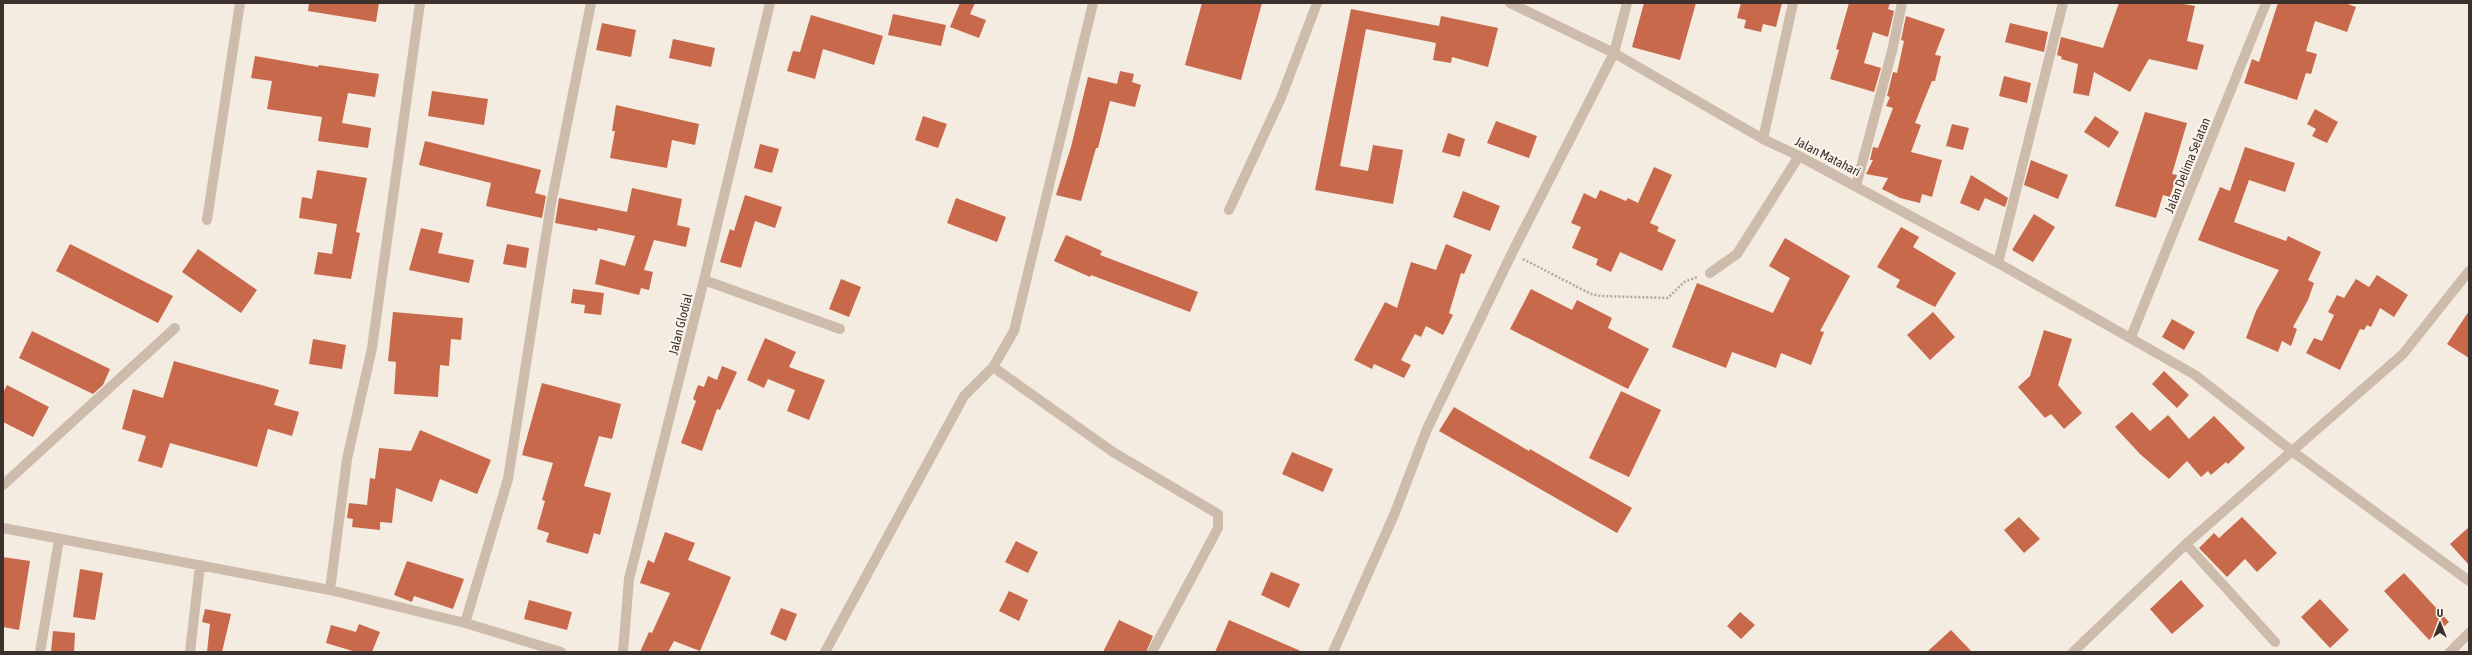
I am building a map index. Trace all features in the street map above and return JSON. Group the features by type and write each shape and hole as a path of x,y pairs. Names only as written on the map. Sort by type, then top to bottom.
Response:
{"street":[{"path":"207,220 240,3"},
{"path":"330,590 347,459 372,348 420,3"},
{"path":"465,623 508,478 551,204 591,3"},
{"name":"Jalan Glodial","path":"623,652 629,579 704,280 770,3"},
{"path":"825,652 964,396 993,367 1014,331 1093,3"},
{"path":"1229,210 1281,98 1317,3"},
{"name":"Jalan Matahari","path":"1510,3 1614,53 1763,139 1856,186 1998,263 2131,337 2195,375 2292,451 2469,581"},
{"path":"1333,652 1394,515 1427,429 1512,253 1614,53 1627,3"},
{"path":"1763,139 1793,3"},
{"path":"1856,186 1892,51 1902,3"},
{"path":"1998,263 2063,3"},
{"name":"Jalan Delima Selatan","path":"2131,337 2266,3"},
{"path":"1710,273 1737,254 1799,156"},
{"path":"2074,652 2186,544 2403,354 2469,271"},
{"path":"704,280 840,329"},
{"path":"3,485 175,328"},
{"path":"993,367 1114,452 1218,514 1220,522 1218,528 1152,652"},
{"path":"3,528 58,540 330,590 465,623 561,652"},
{"path":"40,652 58,540"},
{"path":"2186,544 2275,642"},
{"path":"190,652 200,565"},
{"path":"2450,652 2469,633"}],"path":[{"path":"1512,253 1591,294 1606,297 1668,298 1684,282 1710,273"}],"building":[{"path":"309,3 379,3 376,22 308,11"},
{"path":"960,3 975,3 970,14 986,20 979,38 950,27"},
{"path":"1202,3 1262,3 1241,80 1185,65"},
{"path":"1644,3 1696,3 1680,60 1632,47"},
{"path":"1741,3 1782,3 1776,27 1763,24 1761,32 1744,28 1746,20 1737,18"},
{"path":"1849,3 1890,3 1888,9 1894,11 1888,37 1873,32 1864,63 1881,68 1874,92 1830,79 1839,50 1836,49"},
{"path":"2119,3 2178,3 2195,6 2187,41 2204,45 2197,70 2149,59 2130,92 2094,72 2089,96 2073,93 2078,64 2061,59 2062,57 2057,55 2061,37 2103,48"},
{"path":"2278,3 2345,3 2356,7 2347,32 2315,21 2306,51 2317,54 2311,74 2306,73 2297,100 2244,83 2252,59 2259,62"},
{"path":"1351,9 1439,26 1441,16 1498,28 1488,67 1452,57 1451,63 1433,60 1436,43 1366,29 1340,166 1368,171 1373,145 1403,150 1393,204 1315,190"},
{"path":"893,14 946,25 941,46 888,35"},
{"path":"811,15 883,36 874,65 823,49 815,79 787,71 793,51 800,52"},
{"path":"1906,16 1945,29 1935,55 1941,56 1935,81 1932,81 1915,123 1921,125 1911,152 1942,160 1932,197 1922,194 1920,203 1900,198 1882,189 1888,178 1866,174 1873,160 1870,160 1873,147 1878,148 1893,108 1886,106 1890,97 1887,96 1893,72 1897,73 1904,41 1901,40"},
{"path":"602,23 636,30 631,57 596,50"},
{"path":"2010,23 2048,32 2044,52 2005,42"},
{"path":"673,39 715,48 711,67 669,58"},
{"path":"255,56 318,67 319,65 379,74 375,97 348,93 342,123 371,128 368,148 318,141 322,117 267,109 272,81 251,78"},
{"path":"1120,71 1134,74 1132,82 1141,85 1135,107 1110,101 1098,148 1096,148 1081,201 1056,195 1071,147 1088,77 1117,84"},
{"path":"2004,76 2031,83 2027,103 1999,96"},
{"path":"432,91 488,99 484,125 428,116"},
{"path":"616,105 699,124 695,145 672,140 667,168 610,158 615,131 612,131"},
{"path":"2315,109 2338,122 2327,143 2312,136 2316,129 2307,124"},
{"path":"2145,112 2187,123 2172,174 2177,175 2170,197 2163,195 2156,218 2115,206"},
{"path":"923,116 947,124 938,148 915,140"},
{"path":"2095,116 2119,132 2109,148 2084,132"},
{"path":"1496,121 1537,136 1529,158 1487,143"},
{"path":"1952,124 1969,128 1963,150 1946,146"},
{"path":"1448,133 1465,139 1460,157 1442,152"},
{"path":"425,141 541,170 535,193 546,196 542,218 486,206 491,183 419,165"},
{"path":"760,144 779,149 772,173 754,168"},
{"path":"2245,147 2295,163 2285,192 2249,180 2234,222 2286,241 2288,236 2321,252 2308,280 2314,283 2308,300 2293,327 2297,329 2291,346 2282,341 2278,352 2246,338 2256,311 2279,270 2198,240 2220,187 2230,191"},
{"path":"2031,160 2068,175 2058,199 2024,185"},
{"path":"1654,167 1672,175 1650,223 1659,227 1657,231 1676,240 1662,271 1620,252 1611,272 1596,265 1598,259 1572,248 1581,227 1571,223 1584,193 1596,199 1600,190 1626,201 1628,198 1638,203"},
{"path":"317,170 367,178 356,232 360,233 351,279 314,274 318,252 332,254 337,224 299,218 302,197 312,199"},
{"path":"1971,175 2008,198 2005,207 1985,198 1979,211 1960,203"},
{"path":"632,188 682,199 677,225 690,228 686,247 654,240 644,270 653,272 649,290 641,288 639,295 595,284 600,259 625,266 635,236 598,228 597,231 555,223 559,198 627,212"},
{"path":"1463,191 1500,206 1490,231 1453,217"},
{"path":"745,195 782,207 775,228 755,221 741,268 720,262 730,229 734,231"},
{"path":"956,198 1006,217 997,242 947,223"},
{"path":"2034,214 2055,227 2033,262 2012,250"},
{"path":"1901,227 1919,237 1913,247 1956,273 1935,307 1896,287 1900,280 1877,267"},
{"path":"421,228 443,233 438,253 474,260 469,283 409,270"},
{"path":"1066,235 1102,251 1100,255 1198,292 1190,312 1091,275 1090,277 1054,261"},
{"path":"1785,238 1850,276 1820,331 1824,332 1811,365 1781,353 1776,368 1732,352 1726,368 1672,347 1697,283 1773,313 1790,278 1769,266"},
{"path":"70,244 173,296 158,323 56,271"},
{"path":"507,244 529,248 526,268 503,264"},
{"path":"1446,244 1472,255 1464,274 1461,273 1449,313 1453,315 1443,335 1426,326 1421,337 1415,334 1401,360 1411,365 1404,378 1374,364 1372,369 1354,360 1385,302 1397,308 1411,262 1436,270"},
{"path":"198,249 257,290 241,313 182,272"},
{"path":"2377,275 2408,295 2394,317 2380,308 2371,327 2367,325 2364,330 2360,329 2340,370 2306,353 2314,338 2322,341 2334,315 2328,312 2337,295 2344,298 2356,279 2369,287"},
{"path":"841,279 861,287 849,317 829,309"},
{"path":"573,289 604,293 601,315 584,313 585,305 571,303"},
{"path":"1531,289 1572,310 1577,300 1612,318 1608,328 1649,349 1628,389 1510,329"},
{"path":"2469,311 2469,358 2447,344"},
{"path":"393,312 463,318 461,340 451,339 449,366 440,365 438,397 394,394 396,362 388,361"},
{"path":"1933,312 1955,337 1930,360 1907,335"},
{"path":"2172,319 2195,332 2184,350 2162,337"},
{"path":"2044,330 2072,339 2058,385 2082,413 2064,429 2051,414 2045,418 2018,387 2030,376"},
{"path":"32,331 110,369 103,385 93,394 19,358"},
{"path":"765,338 796,352 789,367 825,380 809,420 787,411 795,390 768,379 764,388 747,380"},
{"path":"313,339 346,345 342,369 309,364"},
{"path":"174,361 279,390 274,405 299,412 292,436 268,429 257,467 170,443 162,468 138,461 146,436 122,429 133,389 163,398"},
{"path":"722,366 737,372 720,410 717,409 702,451 681,443 696,401 693,399 698,385 704,387 708,376 717,380"},
{"path":"2164,371 2189,395 2177,408 2152,384"},
{"path":"542,383 621,404 612,439 599,436 584,486 611,493 600,535 594,533 588,554 546,542 549,533 537,529 545,501 542,500 553,463 522,455"},
{"path":"7,385 49,407 33,437 3,422 3,393"},
{"path":"1621,391 1661,410 1629,477 1589,458"},
{"path":"1454,407 1529,451 1530,449 1632,508 1617,533 1439,431"},
{"path":"2132,412 2150,431 2168,415 2189,439 2214,416 2245,448 2228,464 2226,462 2211,475 2208,471 2201,477 2187,461 2169,479 2140,454 2115,427"},
{"path":"420,430 491,460 477,494 440,479 432,502 396,488 392,523 380,522 380,530 352,527 353,519 347,518 349,503 367,505 370,478 375,479 379,448 411,451"},
{"path":"1292,452 1333,469 1323,492 1282,474"},
{"path":"2019,517 2040,539 2024,553 2004,530"},
{"path":"2242,517 2277,553 2257,572 2245,559 2227,577 2199,548 2214,533 2219,538"},
{"path":"2469,527 2469,565 2450,544"},
{"path":"665,532 695,543 688,560 731,577 700,651 674,641 668,652 640,652 649,632 652,633 670,593 640,583 648,560 654,563"},
{"path":"1016,541 1038,552 1028,573 1005,562"},
{"path":"3,557 30,561 19,630 3,627"},
{"path":"407,561 464,579 453,609 414,596 412,602 394,595"},
{"path":"80,569 103,573 95,620 73,617"},
{"path":"1271,572 1300,584 1289,608 1261,595"},
{"path":"2404,573 2449,622 2429,640 2384,591"},
{"path":"2181,580 2204,606 2172,634 2150,609"},
{"path":"1009,591 1028,600 1019,621 999,611"},
{"path":"2320,599 2349,630 2330,648 2301,617"},
{"path":"529,600 572,612 567,630 524,619"},
{"path":"781,608 797,614 786,641 770,634"},
{"path":"205,609 231,614 222,652 207,652 210,624 202,622"},
{"path":"1740,612 1755,625 1741,639 1727,626"},
{"path":"1119,620 1153,636 1146,652 1103,652"},
{"path":"1229,620 1303,652 1215,652"},
{"path":"359,624 380,632 372,652 356,652 326,643 331,625 356,632"},
{"path":"1951,630 1972,652 1927,652"},
{"path":"53,631 75,633 74,652 51,652"}]}
